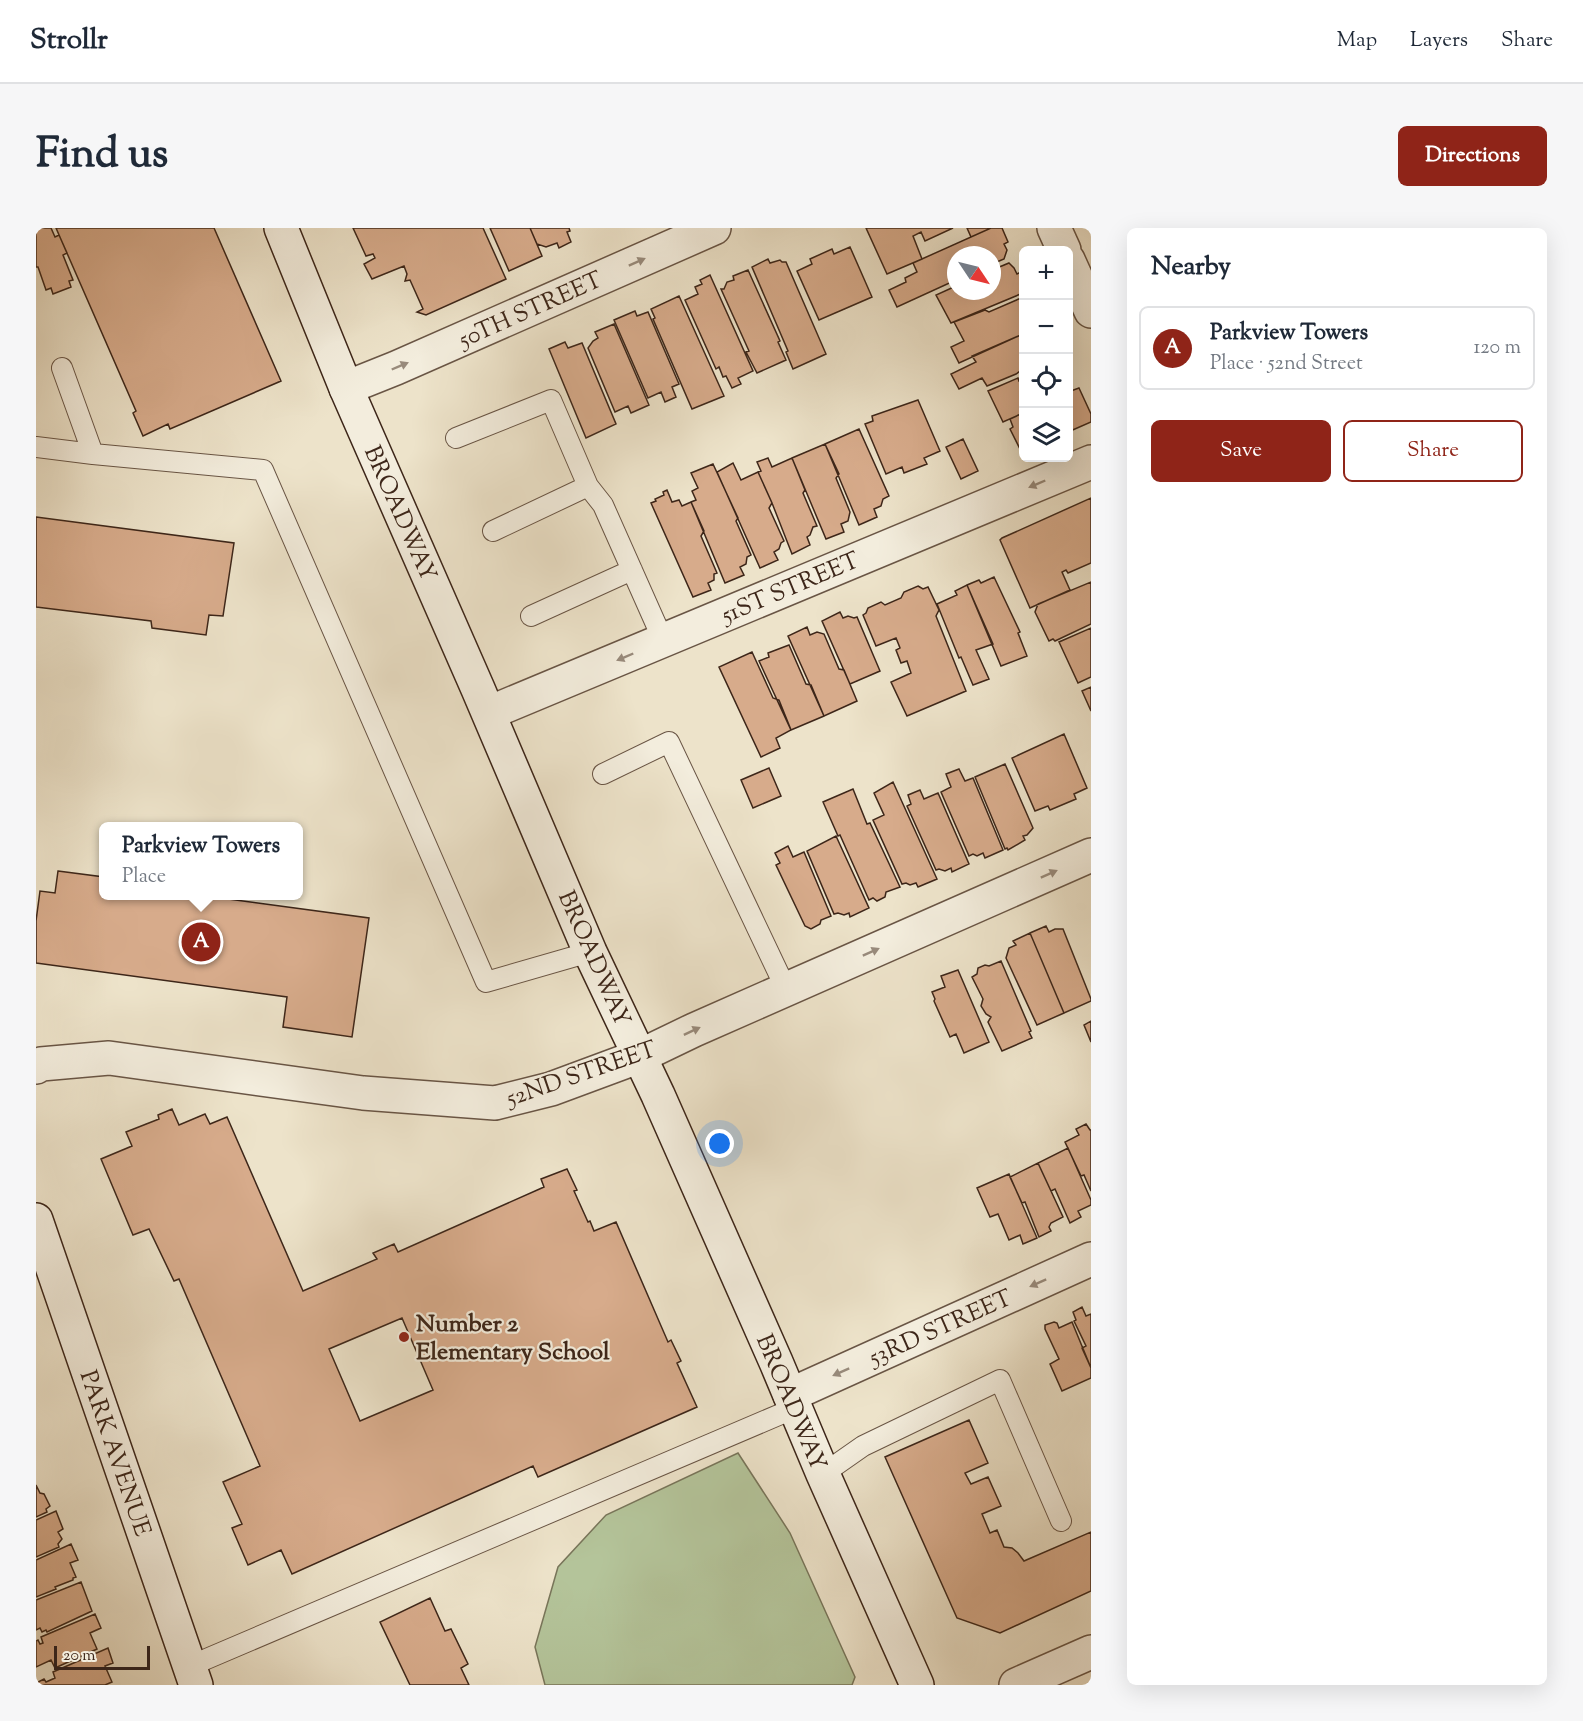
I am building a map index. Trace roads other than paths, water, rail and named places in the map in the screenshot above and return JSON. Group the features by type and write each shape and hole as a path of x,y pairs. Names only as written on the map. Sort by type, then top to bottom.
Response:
{"street":[{"name":"BROADWAY","path":"281,228 346,387 489,713 590,952 640,1056 916,1685"},
{"name":"50TH STREET","path":"346,387 396,368 714,228"},
{"path":"1054,228 1062,246"},
{"path":"1073,271 1091,311"},
{"name":"51ST STREET","path":"489,713 1091,462"},
{"name":"52ND STREET","path":"36,1067 41,1064 109,1058 363,1093 495,1103 551,1089 640,1056 1091,855"},
{"name":"PARK AVENUE","path":"36,1220 193,1676"},
{"name":"53RD STREET","path":"792,1401 1091,1259"},
{"path":"1016,1685 1091,1652"}],"lane":[{"path":"62,368 93,454"},
{"path":"456,438 551,400 588,486 603,505 663,640"},
{"path":"36,447 263,470 486,982 590,952"},
{"path":"493,531 588,486"},
{"path":"531,615 632,570"},
{"path":"603,774 669,742 786,989"},
{"path":"823,1474 863,1446 1000,1380 1061,1521"},
{"path":"193,1676 792,1401"}],"place":[{"name":"Parkview Towers","path":"201,942"},
{"name":"Number 2 Elementary School","path":"404,1337"}]}
